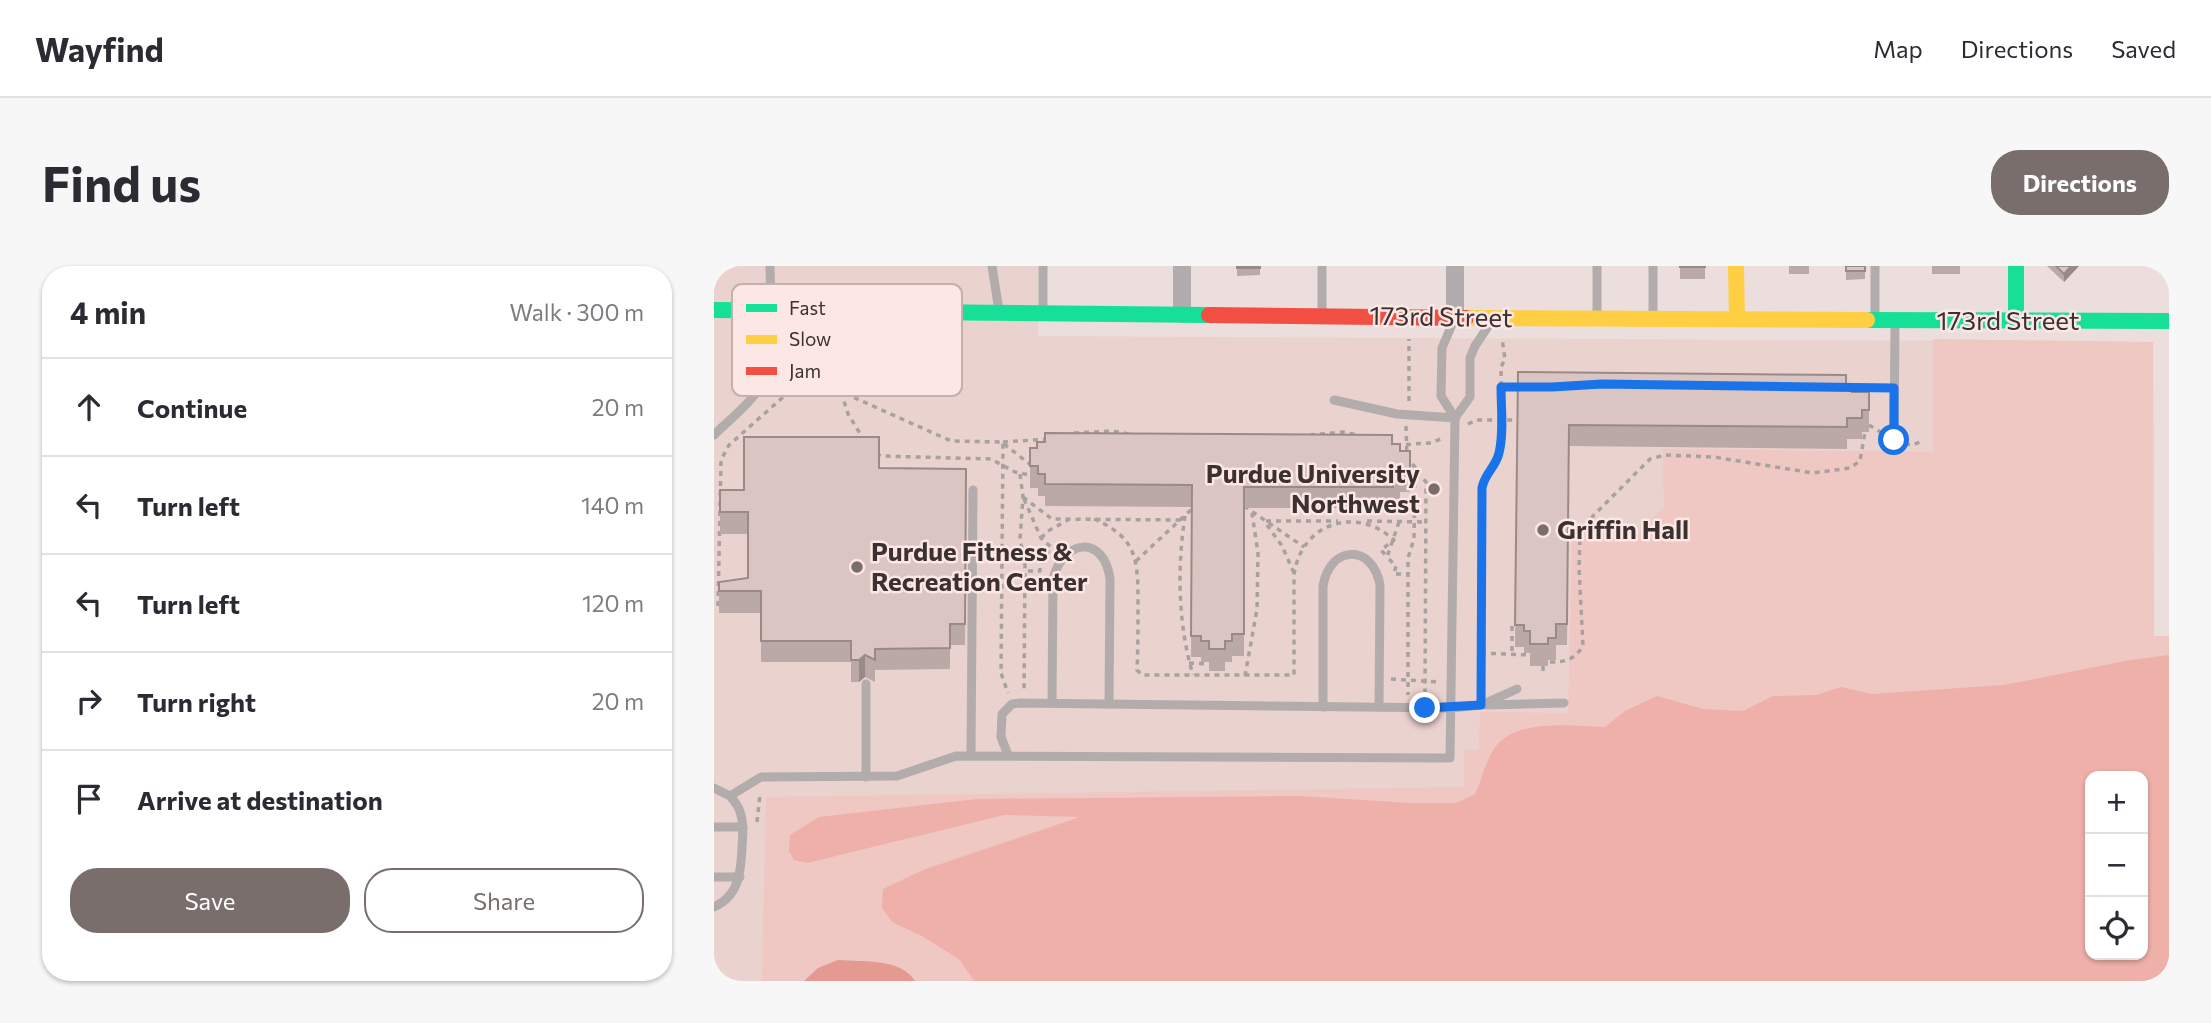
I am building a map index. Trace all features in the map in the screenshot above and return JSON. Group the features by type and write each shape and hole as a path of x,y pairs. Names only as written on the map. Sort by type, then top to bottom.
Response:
{"street":[{"path":"1182,266 1182,314"},
{"path":"1455,266 1455,318"},
{"path":"1736,266 1737,319"},
{"path":"2016,266 2016,321"},
{"name":"173rd Street","path":"714,310 732,310"},
{"name":"173rd Street","path":"962,313 2169,321"}],"lane":[{"path":"770,266 770,284"},
{"path":"992,266 999,313"},
{"path":"1043,266 1043,313"},
{"path":"1322,266 1322,316"},
{"path":"1597,266 1597,318"},
{"path":"1653,266 1653,319"},
{"path":"1875,266 1875,320"},
{"path":"730,796 761,777 897,776 956,756 971,755 1450,758 1455,418 1441,396 1442,348 1455,318"},
{"path":"1455,418 1470,397 1470,358 1475,346 1497,318"},
{"path":"1894,446 1895,320"},
{"path":"714,435 718,427 754,396"},
{"path":"1334,400 1409,414 1455,418"},
{"path":"971,755 974,490"},
{"path":"1052,703 1053,579 1056,565 1064,555 1073,549 1083,548 1095,550 1108,564 1109,704"},
{"path":"1323,707 1325,573 1331,562 1350,555 1363,557 1377,571 1380,585 1379,707"},
{"path":"866,684 866,777"},
{"path":"1481,705 1517,689"},
{"path":"1007,755 1001,737 1002,714 1012,704 1451,708 1564,703"},
{"path":"714,789 730,796 739,808 743,827 740,877 730,897 714,907"},
{"path":"714,827 743,827"},
{"path":"714,877 740,877"}],"path":[{"path":"1408,708 1409,558 1415,539 1415,467 1407,458 1406,428 1409,414 1409,317"},
{"path":"1481,705 1482,488 1486,475 1498,458 1501,367 1505,359 1497,318"},
{"path":"1501,387 1526,387"},
{"path":"1840,387 1894,388"},
{"path":"730,606 716,605 721,460 729,445 784,396"},
{"path":"842,396 848,414 870,449 881,456 991,459 1020,474 1030,475"},
{"path":"1393,444 1432,443 1477,420 1518,420"},
{"path":"1065,435 1114,431 1136,436"},
{"path":"1309,435 1342,432 1362,436"},
{"path":"1550,662 1572,659 1583,646 1580,536 1593,516 1650,459 1665,455 1714,457 1801,472 1835,471 1850,468 1860,461 1865,432"},
{"path":"1037,470 1003,442 1055,438"},
{"path":"1020,474 1023,497 1020,539 1024,571 1024,703"},
{"path":"1415,476 1426,478 1425,708"},
{"path":"1023,497 1052,519 1181,520"},
{"path":"1023,497 1041,538 1051,547 1040,571 1024,571"},
{"path":"1243,506 1304,547"},
{"path":"1136,561 1194,508"},
{"path":"1245,676 1256,609 1258,553 1252,513"},
{"path":"1185,516 1181,554 1181,604 1193,675"},
{"path":"1041,538 1070,519"},
{"path":"1094,520 1109,526 1124,538 1136,561 1138,673 1245,676 1294,675 1294,575 1298,560 1304,547 1320,531 1342,521"},
{"path":"1263,521 1427,522"},
{"path":"1263,521 1282,545 1294,575"},
{"path":"1361,521 1375,526 1394,540"},
{"path":"1387,557 1399,522"},
{"path":"1394,540 1381,550 1396,566 1394,574 1409,574"},
{"path":"1512,626 1512,654"},
{"path":"1481,653 1530,655"},
{"path":"1189,663 1208,664"},
{"path":"1543,666 1543,674"},
{"path":"1379,680 1408,678 1425,682 1451,682"}],"shaded area":[{"name":"Purdue University Northwest","path":"714,266 1038,266 1038,336 2153,342 2154,636 2169,636 2169,981 714,981"},
{"path":"1933,339 2153,342 2154,636 2169,636 2169,981 762,981 766,797 1464,787 1464,750 1479,749 1480,712 1568,713 1572,539 1633,538 1664,507 1663,449 1933,452"},
{"path":"2169,655 2169,981 974,981 960,960 922,936 892,922 882,908 883,889 923,870 1080,817 1004,815 807,863 794,860 789,851 790,835 819,817 977,799 1299,796 1456,803 1475,794 1494,749 1503,739 1515,732 1561,725 1605,727 1625,711 1657,696 1703,709 1743,711 1773,696 1816,695 1841,687 1871,694 2004,685"},
{"path":"838,960 891,965 909,974 915,981 804,981 818,968"}],"building":[{"path":"1260,266 1260,268 1237,268"},
{"path":"1846,266 1865,266 1865,271 1846,271"},
{"path":"2056,266 2071,266 2064,274"},
{"name":"Griffin Hall","path":"1518,372 1846,375 1846,386 1852,386 1852,392 1869,392 1869,410 1862,410 1862,418 1847,418 1847,427 1569,425 1567,624 1556,624 1556,638 1548,638 1548,644 1530,644 1530,631 1524,631 1524,625 1515,625"},
{"path":"1045,433 1392,435 1392,444 1400,444 1400,451 1410,451 1410,470 1400,470 1400,477 1393,477 1393,487 1244,487 1244,634 1232,634 1232,641 1225,641 1225,649 1209,649 1209,641 1201,641 1201,636 1191,636 1192,485 1045,484 1045,474 1038,474 1038,466 1030,466 1030,448 1037,448 1037,442 1045,442"},
{"name":"Purdue Fitness & Recreation Center","path":"744,437 879,437 879,468 966,469 965,624 950,624 950,648 875,649 875,660 865,655 859,660 851,660 851,641 761,641 761,591 719,591 719,582 748,578 748,512 720,512 720,490 744,490"}],"traffic: fast":[{"path":"2016,266 2016,321"},
{"path":"714,310 732,310"},
{"path":"962,313 1209,315"},
{"path":"1867,320 2169,321"}],"traffic: slow":[{"path":"1736,266 1737,319"},
{"path":"1466,318 1867,320"}],"traffic: jam":[{"path":"1209,315 1466,318"}],"place":[{"name":"Purdue University Northwest","path":"1434,489"},
{"name":"Griffin Hall","path":"1543,530"},
{"name":"Purdue Fitness & Recreation Center","path":"857,567"}],"route":[{"path":"1425,708 1481,705 1482,488 1500,450 1501,387 1602,384 1894,388 1894,440"}]}
